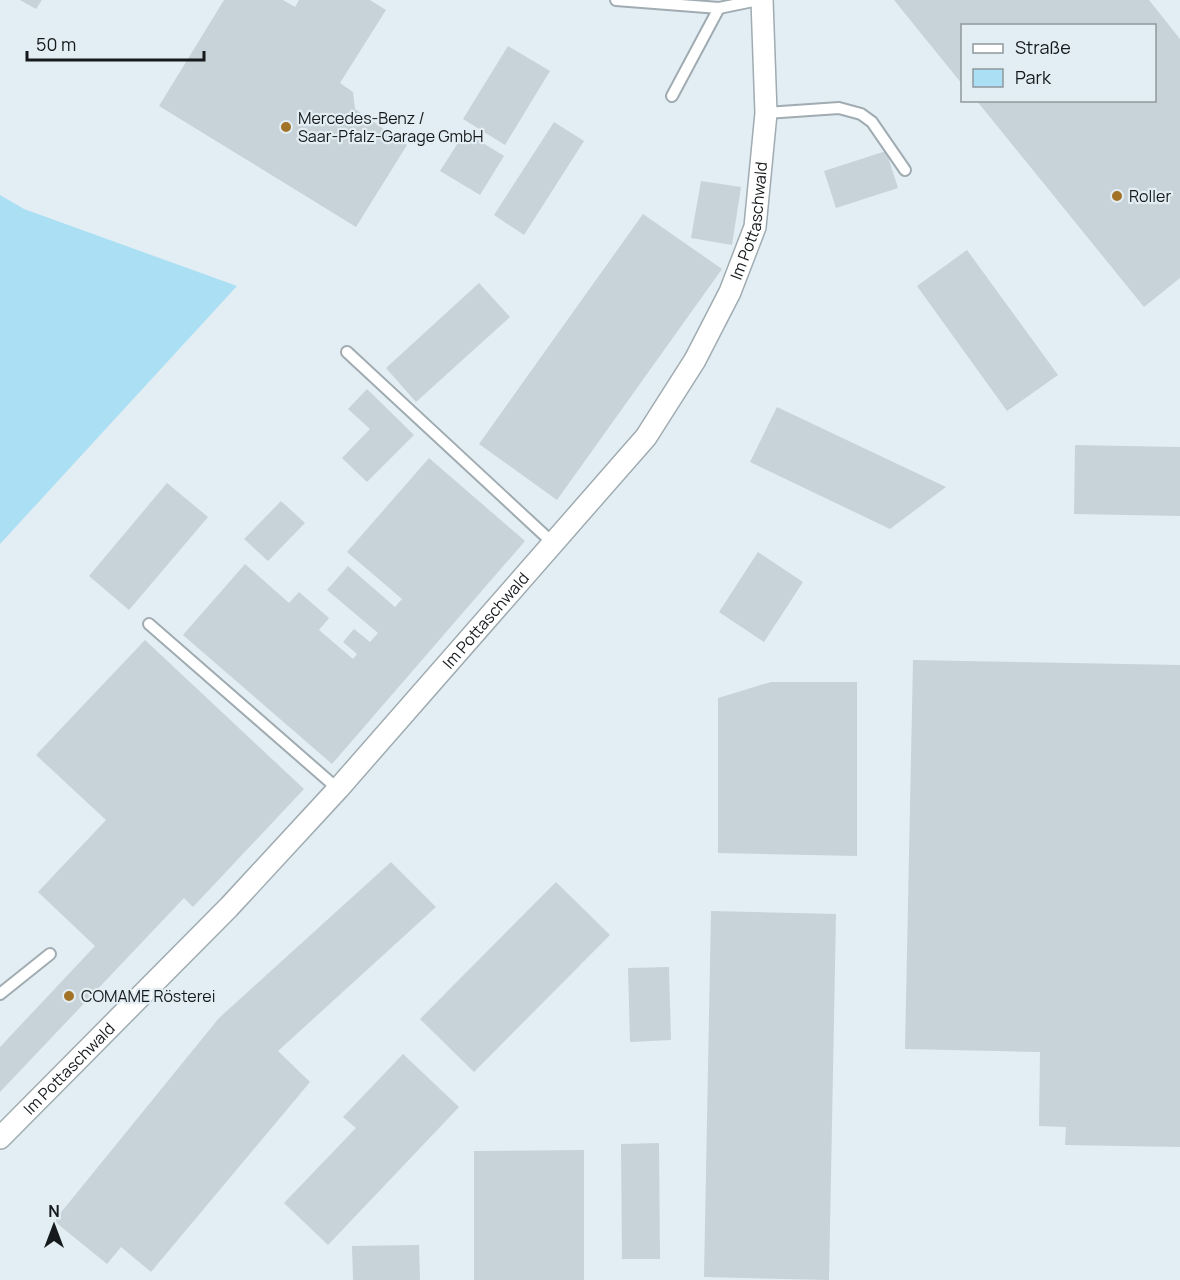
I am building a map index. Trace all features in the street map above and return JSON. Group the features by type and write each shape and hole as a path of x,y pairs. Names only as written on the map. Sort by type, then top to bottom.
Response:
{"street":[{"name":"Im Pottaschwald","path":"0,1138 229,907 338,789 646,437 695,360 730,292 755,227 766,113 760,0"}],"lane":[{"path":"616,0 719,8 760,0"},
{"path":"672,96 719,8"},
{"path":"766,113 838,108 861,114 872,122 905,170"},
{"path":"347,352 554,544"},
{"path":"149,624 338,789"},
{"path":"0,994 50,954"}],"green space":[{"path":"0,195 24,209 237,286 0,544"}],"building":[{"path":"20,0 42,0 36,9"},
{"name":"Mercedes-Benz / Saar-Pfalz-Garage GmbH","path":"224,0 283,0 295,7 299,0 370,0 386,10 340,83 353,92 355,109 407,145 356,227 159,106"},
{"name":"Roller","path":"894,0 1149,0 1180,39 1180,278 1144,307 978,102 1156,102 1156,24 961,24 961,83"},
{"path":"508,46 550,71 505,145 463,119"},
{"path":"554,122 584,141 524,235 494,215"},
{"path":"465,132 504,156 480,195 440,171"},
{"path":"886,151 898,188 836,208 824,171"},
{"path":"701,181 741,187 732,245 691,238"},
{"path":"643,214 722,269 557,500 479,444"},
{"path":"967,250 1058,375 1007,411 917,286"},
{"path":"479,283 510,317 416,402 386,368"},
{"path":"367,389 414,435 367,482 342,458 370,429 348,409"},
{"path":"777,407 946,487 890,529 750,462"},
{"path":"1075,445 1180,447 1180,516 1074,514"},
{"path":"429,458 525,541 332,764 183,635 245,564 289,603 299,592 329,618 319,630 353,659 357,654 343,642 354,629 370,642 378,633 327,590 348,566 395,607 402,599 347,552"},
{"path":"167,483 208,517 129,610 89,576"},
{"path":"281,501 305,523 268,561 244,539"},
{"path":"758,552 803,582 764,642 719,612"},
{"path":"145,640 304,789 193,907 184,898 0,1092 0,1047 95,946 38,892 106,820 36,755"},
{"path":"913,660 1180,665 1180,1147 1065,1145 1066,1127 1039,1126 1040,1052 905,1049"},
{"path":"771,682 857,682 857,856 718,853 718,698"},
{"path":"391,862 436,907 278,1051 310,1082 151,1272 121,1247 107,1264 54,1221 219,1018"},
{"path":"556,882 610,935 474,1072 420,1019"},
{"path":"711,911 836,914 829,1280 704,1277"},
{"path":"669,967 671,1040 630,1042 628,968"},
{"path":"403,1054 459,1107 328,1245 284,1203 356,1128 343,1117"},
{"path":"659,1143 660,1259 622,1259 621,1144"},
{"path":"584,1150 584,1280 474,1280 474,1151"},
{"path":"419,1245 420,1280 353,1280 352,1246"}],"place":[{"name":"Mercedes-Benz / Saar-Pfalz-Garage GmbH","path":"286,127"},
{"name":"Roller","path":"1117,196"},
{"name":"COMAME Rösterei","path":"69,996"}]}
